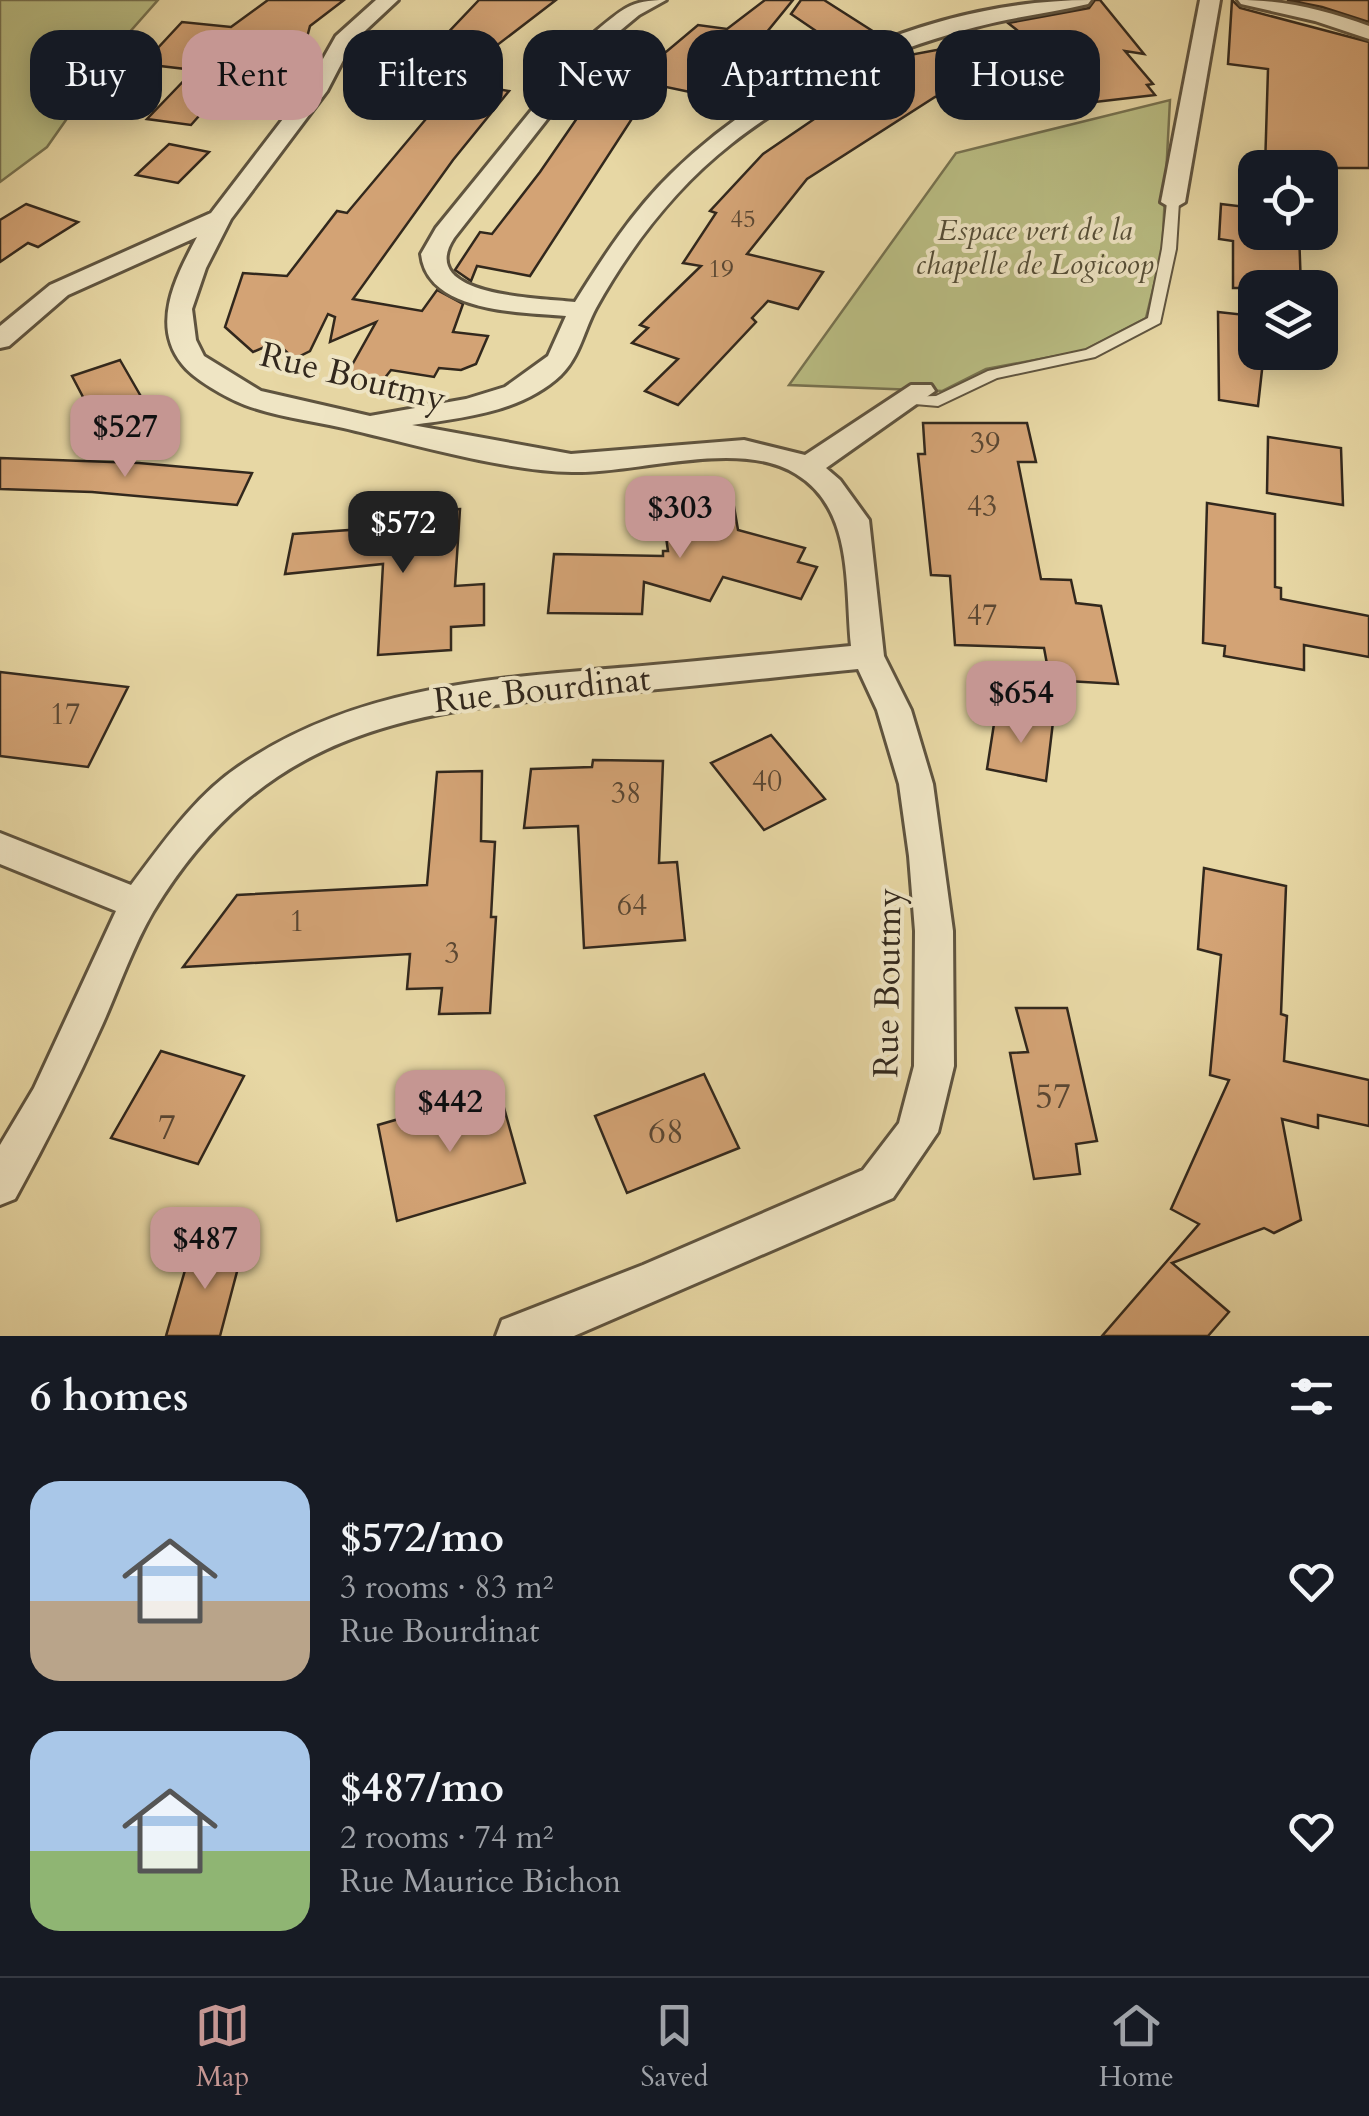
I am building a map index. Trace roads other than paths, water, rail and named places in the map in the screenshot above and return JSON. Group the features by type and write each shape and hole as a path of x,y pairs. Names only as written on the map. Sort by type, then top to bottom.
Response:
{"street":[{"name":"Rue Boutmy","path":"388,0 343,40 316,91 220,218 193,268 179,309 184,340 193,361 252,398 466,447 572,463 744,449 781,456 807,467 830,488 854,520 868,656 900,728 916,784 927,856 934,932 934,1066 917,1132 878,1184 650,1284 518,1336"},
{"path":"582,310 451,289 435,272 432,254 444,233 603,35 632,11 656,0"},
{"path":"367,424 463,408 516,392 558,363 582,310 678,180 773,99 826,73 916,39 1032,7 1081,0"},
{"path":"1173,202 1210,0"},
{"path":"1248,0 1321,16 1369,33"},
{"path":"0,340 59,290 220,218"},
{"path":"807,467 914,396"},
{"name":"Rue Bourdinat","path":"0,1185 48,1101 138,904 192,833 247,779 317,735 460,692 868,656"},
{"path":"0,848 138,904"}],"lane":[{"path":"914,396 938,401 993,374 1090,354 1155,320 1170,249 1173,202"}],"park label":[{"name":"Espace vert de la chapelle de Logicoop","path":"1035,247"}]}
